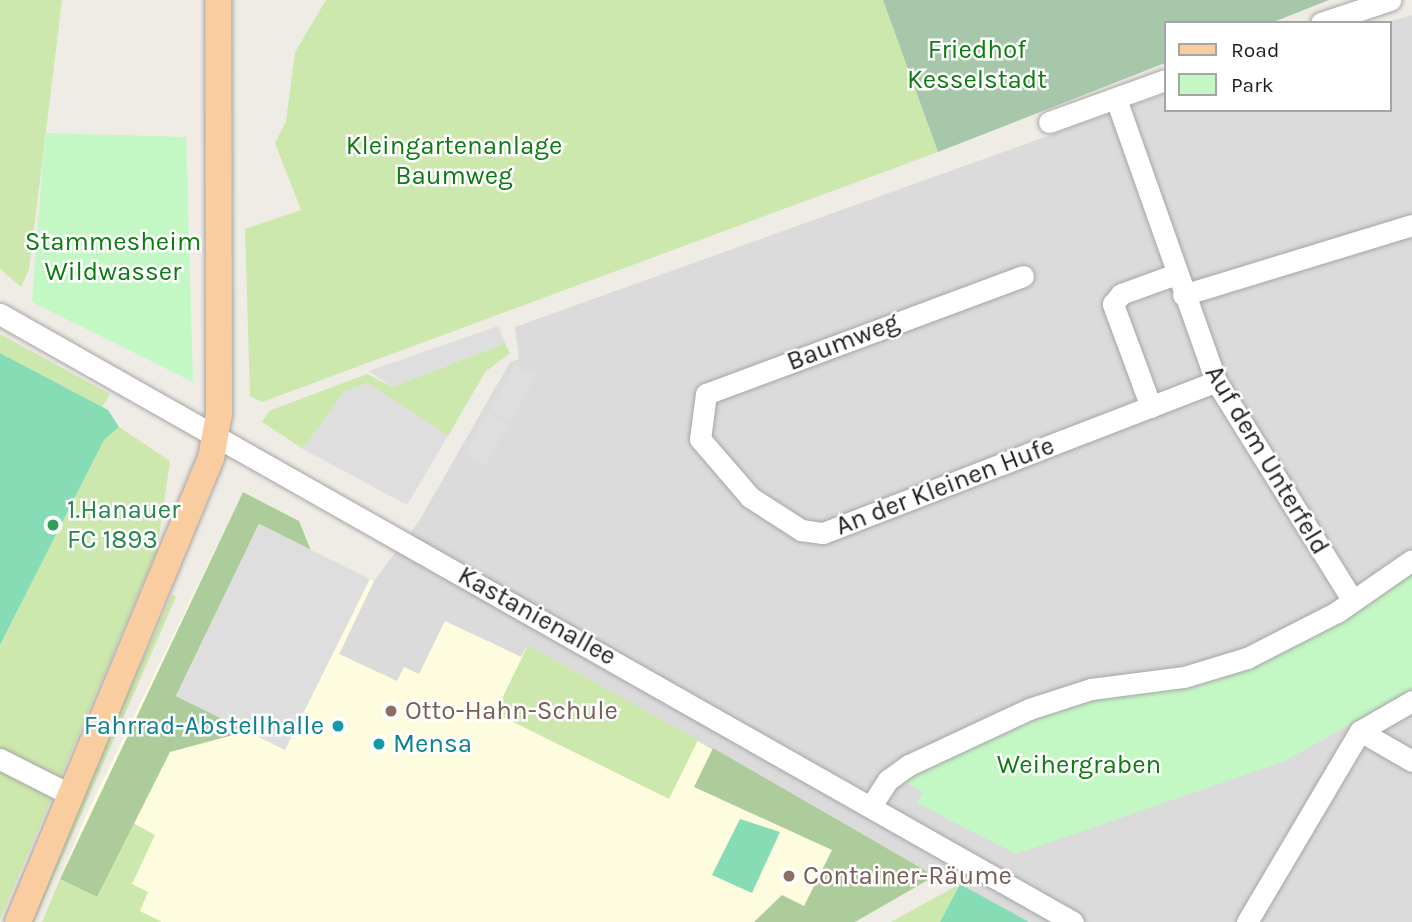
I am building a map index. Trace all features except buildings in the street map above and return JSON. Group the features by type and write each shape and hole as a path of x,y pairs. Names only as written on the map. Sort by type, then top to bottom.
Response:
{"main road":[{"path":"18,922 202,487 216,433 218,0"}],"street":[{"path":"1327,21 1390,0"},
{"path":"1049,122 1164,80"},
{"name":"Auf dem Unterfeld","path":"1116,99 1183,295 1216,382 1353,601"},
{"path":"1183,295 1412,225"},
{"path":"1152,407 1113,304 1121,293 1176,274"},
{"name":"Baumweg","path":"700,439 706,394 1023,276"},
{"name":"Kastanienallee","path":"0,314 216,433 1073,922"},
{"name":"An der Kleinen Hufe","path":"700,439 741,490 817,534 1216,382"},
{"path":"871,806 887,780 909,765 1029,709 1091,688 1225,665 1285,641 1353,601 1412,560"},
{"path":"1247,922 1360,731 1412,701"},
{"path":"1360,731 1412,761"},
{"path":"0,759 71,796"}],"shaded area":[{"path":"1412,15 1412,922 1029,922 935,876 528,645 521,657 471,633 419,674 397,682 339,654 374,581 419,521 510,362 519,359 515,327 1164,94 1164,112 1391,112 1391,21"},
{"path":"498,326 505,343 392,387 369,371"},
{"path":"516,365 536,376 511,421 490,410"},
{"path":"368,383 448,436 407,505 303,449 344,392"},
{"path":"488,413 508,425 486,465 465,454"},
{"name":"Otto-Hahn-Schule","path":"243,492 299,521 312,550 374,581 339,654 397,681 404,667 419,674 445,621 521,657 528,645 935,876 855,922 42,922 87,813"},
{"path":"259,524 370,579 285,750 176,696"}],"green space":[{"path":"0,0 62,0 29,269 21,287 0,269"},
{"name":"Kleingartenanlage Baumweg","path":"326,0 883,0 938,152 262,402 250,396 245,229 301,210 275,143 286,121 295,52"},
{"name":"Friedhof Kesselstadt","path":"883,0 1329,0 1276,21 1164,21 1164,63 938,152"},
{"name":"Stammesheim Wildwasser","path":"45,133 186,137 193,382 32,302"},
{"path":"0,334 110,394 102,407 0,353"},
{"path":"505,343 510,353 485,372 448,436 368,383 344,392 303,449 262,422 269,411 367,374 392,387"},
{"path":"0,353 108,410 119,427 104,440 0,645"},
{"path":"119,427 170,461 157,550 0,919 0,645 104,440"},
{"path":"243,492 299,521 311,550 259,524 176,696 248,731 170,752 97,897 60,879"},
{"name":"Weihergraben","path":"1412,566 1412,689 1285,761 1016,854 917,803 923,792 903,782 1059,705 1175,686"},
{"path":"172,594 176,597 34,922 26,922"},
{"path":"528,645 698,740 669,799 495,713"},
{"path":"713,748 935,876 855,922 754,922 782,895 804,906 832,850 694,787"},
{"path":"740,819 780,832 752,893 712,875"},
{"path":"133,823 155,835 132,884 148,892 140,911 162,922 42,922 60,879 97,897"},
{"path":"960,884 940,922 891,922"},
{"path":"960,884 1029,922 940,922"}],"place":[{"name":"1.Hanauer FC 1893","path":"53,525"},
{"name":"Otto-Hahn-Schule","path":"391,711"},
{"name":"Fahrrad-Abstellhalle","path":"338,726"},
{"name":"Mensa","path":"379,744"},
{"name":"Container-Räume","path":"789,876"}]}
